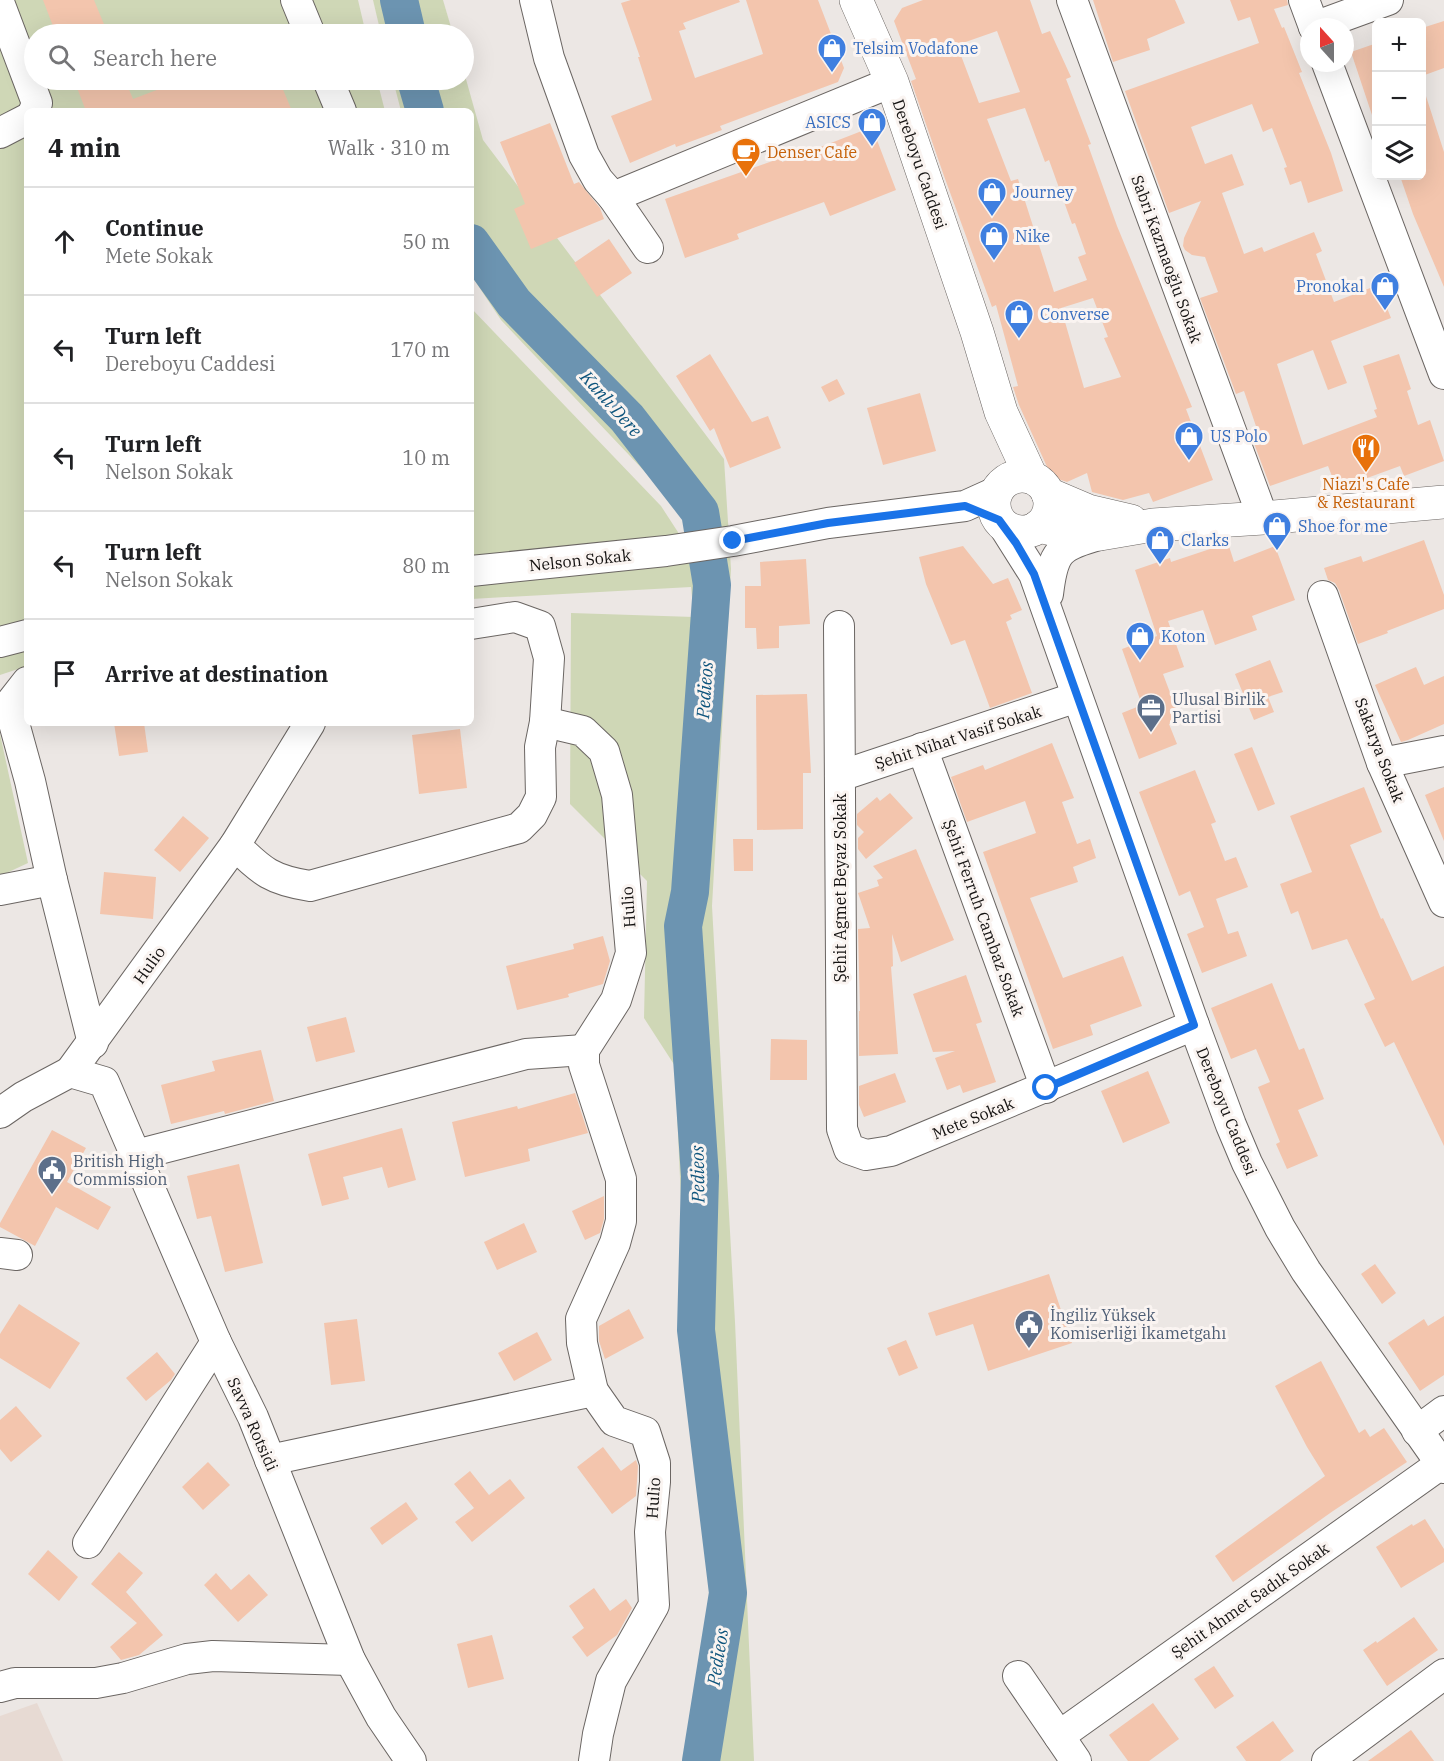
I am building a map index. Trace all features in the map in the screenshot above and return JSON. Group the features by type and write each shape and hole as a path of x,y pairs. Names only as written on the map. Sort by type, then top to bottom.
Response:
{"main road":[{"name":"Dereboyu Caddesi","path":"864,2 977,332 1001,412 1040,486"},
{"name":"Dereboyu Caddesi","path":"977,332 994,436 1011,514"},
{"path":"1011,514 1001,485 1018,476 1088,511 1153,525"},
{"path":"1011,514 1049,512 1040,486"},
{"path":"1011,514 1068,533 1105,533 1153,525 1444,502"}],"street":[{"path":"296,0 306,24"},
{"name":"Sabri Kazmaoğlu Sokak","path":"1072,0 1263,518"},
{"path":"1304,0 1311,18"},
{"path":"1339,18 1388,0"},
{"path":"542,2 549,58 584,155 598,180 613,197 648,248"},
{"path":"0,5 24,69"},
{"path":"1332,72 1432,308 1444,374"},
{"path":"613,197 892,82"},
{"path":"32,90 37,103 35,108"},
{"path":"332,90 340,108"},
{"path":"0,133 24,121"},
{"name":"Nelson Sokak","path":"474,569 689,548 828,523 965,506 1011,514"},
{"name":"Dereboyu Caddesi","path":"1011,514 1048,604 1077,698 1114,796 1194,1025 1231,1125 1261,1192 1306,1271 1443,1466"},
{"path":"1048,604 1051,570 1056,557 1063,548 1077,541 1105,533"},
{"name":"Sakarya Sokak","path":"1323,596 1382,763 1444,902"},
{"path":"235,845 258,868 284,882 310,886 519,828 532,815 541,797 540,747 545,722 549,658 540,626 515,617 474,624"},
{"name":"Şehit Agmet Beyaz Sokak","path":"839,626 842,1129 849,1149"},
{"path":"0,642 24,636"},
{"path":"24,686 9,705 30,781 93,1043"},
{"name":"Şehit Nihat Vasif Sokak","path":"840,776 1077,698"},
{"name":"Hulio","path":"545,722 583,731 604,751 617,795 631,953 616,1000 584,1050 584,1065 621,1179 621,1221 611,1252 581,1319 582,1343 593,1391 614,1421 645,1432 655,1463 650,1532 654,1605 612,1682 598,1734 594,1761"},
{"name":"Hulio","path":"70,1072 235,845 308,726"},
{"name":"Şehit Ferruh Cambaz Sokak","path":"922,748 1046,1088"},
{"path":"1382,763 1444,751"},
{"path":"0,890 52,880"},
{"name":"Mete Sokak","path":"849,1149 866,1155 891,1151 1194,1025"},
{"path":"136,1155 526,1054 584,1050"},
{"path":"0,1113 23,1097 70,1072"},
{"name":"Savva Rotsidi","path":"70,1072 104,1082 216,1342 253,1417 350,1660 381,1717 411,1761"},
{"path":"88,1543 216,1342"},
{"path":"270,1460 593,1391"},
{"path":"1417,1431 1444,1411"},
{"name":"Şehit Ahmet Sadık Sokak","path":"1059,1736 1443,1466"},
{"path":"0,1687 15,1683 96,1683 123,1678 187,1659 213,1656 350,1660"},
{"path":"1328,1761 1444,1674"},
{"path":"1018,1676 1076,1761"}],"shaded area":[{"path":"37,1703 63,1761 0,1761 0,1716"}],"green space":[{"path":"0,0 358,0 364,24 24,24 24,90 380,90 384,108 24,108 24,667 0,675"},
{"path":"373,0 443,0 450,24 379,24"},
{"path":"396,90 469,90 483,140 724,459 731,569 712,906 735,1322 754,1761 686,1761 714,1591 685,1290 675,1066 644,1018 647,881 570,804 571,613 694,617 691,587 474,599 474,311 661,506 687,546 685,520 667,495 501,320 474,280 474,108 400,108"},
{"path":"0,734 28,863 0,876"}],"building":[{"path":"43,0 94,0 104,24 52,24"},
{"path":"631,0 739,0 740,2 683,23 686,29 679,31 695,78 763,54 746,0 818,0 844,68 838,82 720,126 722,130 676,147 675,144 630,163 611,116 652,100 621,3"},
{"path":"923,0 1030,0 1042,34 1050,31 1071,77 1066,79 1091,144 1088,145 1117,226 1192,407 1186,409 1213,480 1153,502 1149,493 1123,500 1092,492 1087,473 1067,482 1049,476 1013,387 1018,386 996,305 992,307 911,81 916,79 894,21 902,8","holes":["997,31 1020,92 979,103 957,45","1025,108 1045,162 1049,160 1072,224 1075,223 1086,254 1078,257 1087,280 1054,292 1018,179 1011,181 987,119","1093,298 1108,337 1104,338 1121,377 1084,388 1061,308"]},
{"path":"1093,0 1175,0 1185,23 1147,39 1150,50 1113,62"},
{"path":"1230,0 1287,0 1288,5 1274,9 1282,28 1284,27 1300,72 1302,72 1299,73 1331,153 1343,191 1308,203 1301,181 1290,185 1284,168 1287,167 1272,128 1263,132 1252,104 1191,127 1205,164 1232,154 1244,185 1222,193 1244,254 1262,247 1264,252 1314,232 1322,251 1316,254 1334,302 1378,285 1391,318 1331,341 1347,383 1328,390 1313,350 1277,364 1303,445 1377,417 1374,410 1377,409 1363,366 1399,354 1411,389 1407,391 1418,425 1430,420 1444,461 1404,476 1400,466 1337,489 1328,466 1270,486 1252,438 1259,435 1244,391 1236,394 1200,298 1218,292 1205,257 1192,255 1183,246 1184,238 1201,201 1169,213 1125,91 1259,43 1250,17 1238,21"},
{"path":"1444,21 1444,68 1426,75 1426,72 1426,27"},
{"path":"1372,45 1372,115 1354,61 1354,51"},
{"path":"78,90 129,90 133,99 157,90 283,90 291,108 85,108"},
{"path":"1426,96 1444,152 1444,287 1401,180 1426,180"},
{"path":"550,123 574,184 579,182 600,208 604,219 531,249 514,209 525,204 500,142"},
{"path":"872,127 896,190 830,216 824,202 737,234 739,239 685,258 665,199 781,158 782,162"},
{"path":"609,239 632,273 597,297 574,263"},
{"path":"710,354 752,422 768,416 781,448 730,468 714,428 710,431 676,376"},
{"path":"837,379 845,394 829,402 821,387"},
{"path":"920,393 936,451 883,465 867,408"},
{"path":"1424,540 1444,595 1444,609 1358,644 1339,590 1335,583 1328,580 1324,568 1361,556 1363,562"},
{"path":"1228,543 1234,562 1275,546 1295,600 1252,616 1257,630 1215,645 1203,610 1168,621 1184,667 1163,674 1180,719 1169,724 1177,744 1139,759 1122,713 1142,705 1122,649 1157,636 1135,570 1170,558 1171,562"},
{"path":"963,546 993,584 1008,578 1022,610 1010,615 1012,619 1006,622 1032,693 990,708 965,640 951,645 926,584 919,557"},
{"path":"806,559 810,624 779,626 779,648 757,649 756,628 745,628 745,586 761,586 760,562"},
{"path":"1270,660 1283,692 1268,697 1274,712 1254,720 1235,674"},
{"path":"1416,667 1424,685 1444,676 1444,724 1401,742 1375,685"},
{"path":"807,694 811,773 803,773 803,829 757,830 756,695"},
{"path":"114,726 144,726 148,752 119,756"},
{"path":"460,729 467,788 419,794 412,735"},
{"path":"1052,743 1074,798 1062,802 1077,844 1090,839 1096,858 1073,867 1078,882 1030,898 1063,978 1123,956 1142,1006 1090,1025 1093,1035 1053,1049 983,852 1036,833 1025,801 967,822 951,777 983,765 985,770"},
{"path":"1252,747 1275,804 1258,811 1234,754"},
{"path":"1195,770 1216,822 1211,824 1225,861 1236,857 1248,887 1216,899 1228,934 1238,931 1247,956 1202,973 1187,934 1204,927 1190,891 1179,896 1139,792"},
{"path":"1364,787 1382,832 1350,845 1381,919 1383,918 1412,981 1444,966 1444,1146 1394,1042 1385,1047 1364,1004 1375,999 1347,939 1312,950 1298,911 1291,914 1280,884 1312,872 1290,816"},
{"path":"1444,787 1444,841 1425,795"},
{"path":"890,793 913,818 866,859 858,849 858,838 864,832 857,825 857,814 877,797 880,801"},
{"path":"183,816 209,838 180,872 154,850"},
{"path":"733,839 753,839 753,871 734,871"},
{"path":"916,849 954,940 901,962 892,934 893,966 891,967 898,1054 859,1056 858,929 870,928 858,893 879,886 877,880 883,878 873,866"},
{"path":"104,872 156,877 153,919 100,914"},
{"path":"603,936 610,961 603,984 568,994 569,997 517,1010 506,966 574,949 573,944"},
{"path":"966,975 982,1022 976,1024 996,1082 963,1093 960,1085 947,1090 935,1058 955,1051 933,1052 913,994"},
{"path":"1272,983 1299,1050 1304,1048 1324,1099 1298,1110 1318,1156 1287,1169 1276,1144 1280,1142 1258,1087 1270,1082 1256,1049 1231,1059 1211,1008"},
{"path":"346,1017 355,1052 316,1062 307,1027"},
{"path":"771,1039 807,1040 807,1080 770,1080"},
{"path":"261,1050 274,1101 225,1114 224,1111 171,1124 161,1085 215,1071 212,1061"},
{"path":"1148,1071 1170,1123 1123,1143 1101,1091"},
{"path":"895,1073 906,1102 864,1117 859,1105 859,1086"},
{"path":"575,1093 588,1133 528,1149 530,1161 465,1177 452,1122 517,1106 518,1109"},
{"path":"402,1128 416,1180 388,1188 382,1167 343,1177 349,1199 322,1206 308,1154"},
{"name":"British High Commission","path":"52,1130 86,1148 67,1182 111,1207 98,1230 56,1207 35,1246 0,1227 0,1223"},
{"path":"239,1164 263,1263 225,1272 211,1216 197,1219 187,1176"},
{"path":"604,1196 604,1219 600,1233 585,1240 572,1211"},
{"path":"524,1223 537,1252 497,1270 484,1242"},
{"path":"1375,1264 1396,1293 1382,1304 1361,1274"},
{"path":"1049,1274 1072,1343 988,1371 973,1324 936,1336 928,1313"},
{"path":"19,1304 80,1343 50,1389 0,1358 0,1334"},
{"path":"629,1309 644,1338 605,1359 599,1341 599,1326"},
{"path":"1444,1316 1444,1375 1420,1391 1388,1343 1424,1319 1428,1326"},
{"path":"357,1319 365,1381 331,1385 324,1323"},
{"path":"537,1332 552,1360 514,1381 498,1353"},
{"path":"906,1340 918,1368 899,1376 887,1348"},
{"path":"157,1352 175,1374 146,1401 126,1378"},
{"path":"1321,1361 1359,1433 1365,1429 1370,1437 1384,1428 1407,1462 1233,1582 1215,1556 1325,1476 1275,1386"},
{"path":"16,1406 42,1436 11,1462 0,1449 0,1420"},
{"path":"603,1447 621,1471 636,1460 638,1466 636,1496 612,1514 577,1467"},
{"path":"208,1462 230,1485 203,1510 182,1487"},
{"path":"470,1471 489,1495 510,1479 525,1498 472,1542 455,1522 474,1508 454,1484"},
{"path":"406,1502 418,1519 382,1545 370,1528"},
{"path":"1425,1519 1444,1549 1444,1562 1401,1588 1376,1547 1412,1524 1413,1526"},
{"path":"48,1550 78,1577 59,1601 28,1574"},
{"path":"119,1552 143,1573 126,1592 163,1635 139,1655 121,1660 110,1647 137,1623 91,1584"},
{"path":"216,1573 231,1590 249,1574 268,1595 238,1622 204,1585"},
{"path":"594,1588 610,1611 626,1599 632,1608 617,1635 587,1657 572,1637 584,1628 569,1606"},
{"path":"1414,1617 1438,1650 1387,1686 1363,1650"},
{"path":"492,1635 504,1679 468,1688 457,1644"},
{"path":"1214,1666 1234,1696 1215,1709 1194,1679"},
{"path":"1153,1703 1179,1739 1149,1761 1128,1761 1109,1735"},
{"path":"1273,1721 1294,1751 1280,1761 1246,1761 1236,1747"},
{"path":"1411,1730 1434,1761 1368,1761"}],"waterway":[{"name":"Kanlı Dere","path":"399,0 405,24"},
{"name":"Kanlı Dere","path":"419,90 424,108"},
{"name":"Pedieos","path":"474,247 514,303 627,418 700,512 712,585 690,892 683,926 700,1176 696,1330 728,1593 701,1761"}],"place":[{"name":"Telsim Vodafone","path":"832,74"},
{"name":"ASICS","path":"872,148"},
{"name":"Denser Cafe","path":"746,178"},
{"name":"Journey","path":"992,218"},
{"name":"Nike","path":"994,262"},
{"name":"Pronokal","path":"1385,312"},
{"name":"Converse","path":"1019,340"},
{"name":"US Polo","path":"1189,462"},
{"name":"Niazi's Cafe & Restaurant","path":"1366,474"},
{"name":"Shoe for me","path":"1277,552"},
{"name":"Clarks","path":"1160,566"},
{"name":"Koton","path":"1140,662"},
{"name":"Ulusal Birlik Partisi","path":"1151,734"},
{"name":"British High Commission","path":"52,1196"},
{"name":"İngiliz Yüksek Komiserliği İkametgahı","path":"1029,1350"}],"route":[{"path":"733,541 828,523 965,506 999,520 1026,559 1034,574 1194,1025 1046,1088"}]}
